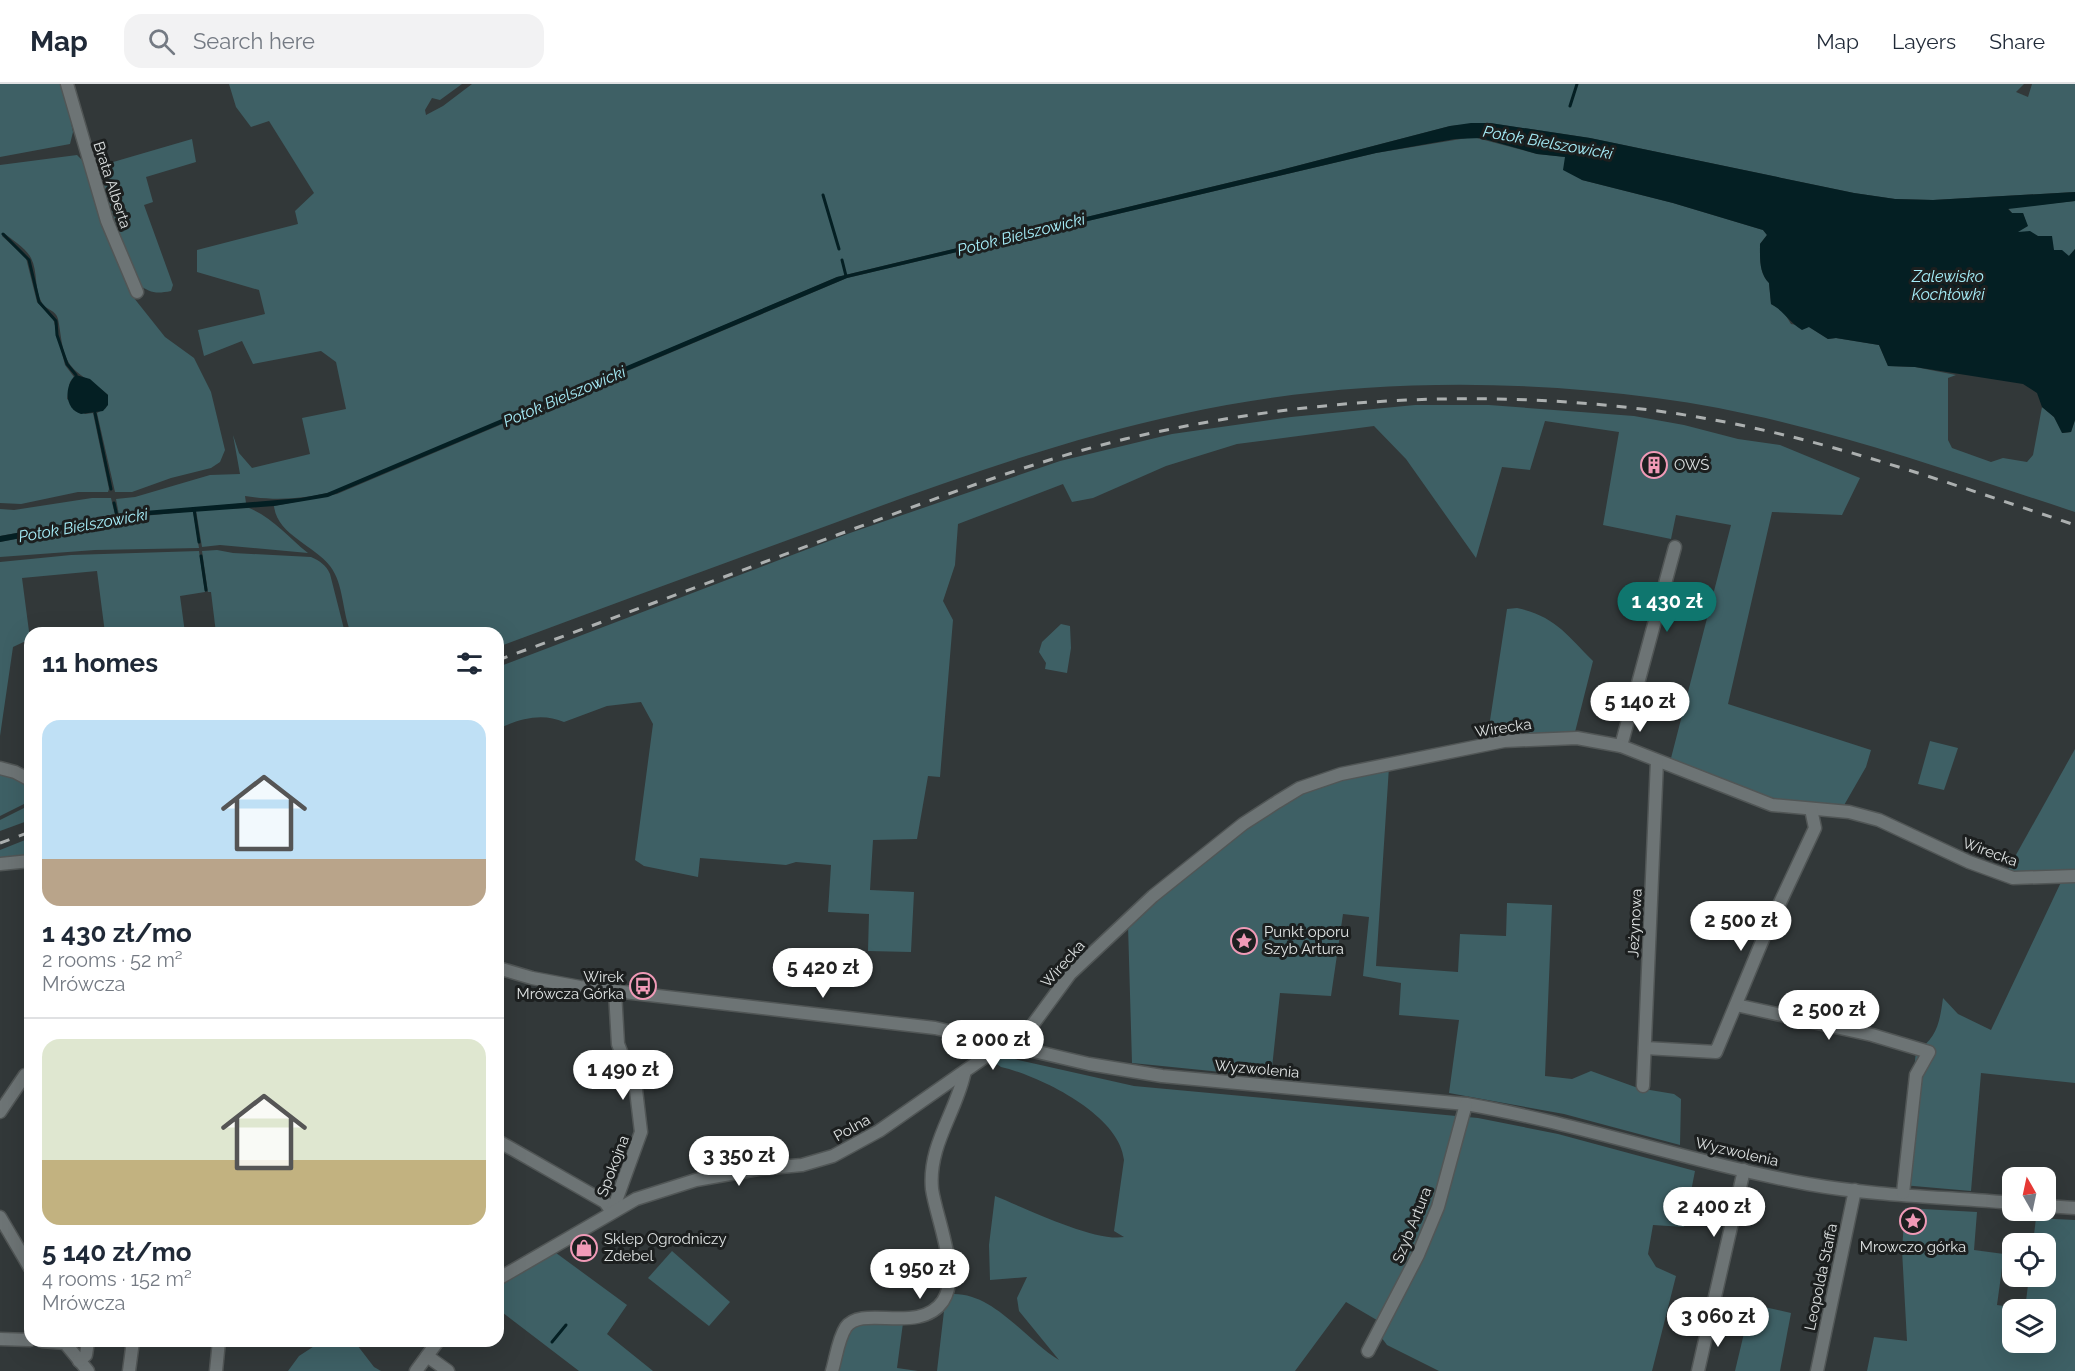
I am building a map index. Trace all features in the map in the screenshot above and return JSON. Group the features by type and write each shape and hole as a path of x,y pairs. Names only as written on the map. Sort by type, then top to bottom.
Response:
{"street":[{"name":"Brata Alberta","path":"66,84 107,221 137,292"},
{"path":"1621,747 1675,547"},
{"name":"Wirecka","path":"1011,1045 1070,974 1152,896 1249,820 1300,788 1360,769 1504,741 1577,738 1621,747 1772,805 1849,812 1879,820 1969,862 2013,878 2075,876"},
{"name":"Jeżynowa","path":"1643,1086 1657,761"},
{"path":"0,768 24,778"},
{"path":"1645,1048 1716,1052 1763,939 1815,828 1811,809"},
{"path":"0,864 24,862"},
{"name":"Wyzwolenia","path":"504,970 554,983 615,992 891,1022 1011,1045 1089,1064 1162,1076 1466,1104 1527,1115 1744,1170 1809,1184 2002,1202"},
{"name":"Spokojna","path":"612,1212 642,1132 636,1090 618,1044 615,992"},
{"path":"1736,1005 1872,1035 1929,1052 1916,1075 1903,1193"},
{"name":"Polna","path":"504,1272 636,1199 696,1180 758,1169 802,1165 833,1156 879,1131 1011,1045"},
{"path":"832,1371 845,1329 851,1322 859,1319 900,1320 920,1317 935,1310 947,1291 946,1247 932,1188 933,1166 941,1131 964,1075"},
{"path":"0,1112 24,1076"},
{"name":"Szyb Artura","path":"1368,1351 1418,1255 1438,1207 1466,1104"},
{"path":"504,1144 605,1202 612,1212"},
{"path":"1698,1371 1744,1170"},
{"name":"Leopolda Staffa","path":"1817,1371 1855,1190"},
{"path":"2056,1207 2075,1208"},
{"path":"0,1217 24,1258"},
{"path":"0,1339 24,1340"},
{"path":"68,1347 88,1371"},
{"path":"79,1361 86,1355 87,1347"},
{"path":"129,1371 132,1347"},
{"path":"216,1371 218,1347"},
{"path":"416,1371 434,1347"},
{"path":"427,1356 448,1371"}],"shaded area":[{"path":"0,84 63,84 73,132 70,144 0,157"},
{"path":"229,84 462,84 440,100 432,98 425,110 426,115 443,106 472,84 2024,84 2016,92 2028,97 2032,84 2075,84 2075,192 1933,200 1895,199 1854,193 1590,138 1490,123 1450,126 1277,171 837,277 336,491 290,498 245,496 246,503 119,515 116,499 135,497 210,475 240,474 233,435 239,453 252,468 310,454 302,418 346,409 336,362 321,351 253,364 242,341 204,356 198,330 265,314 259,290 197,272 197,250 298,224 295,211 314,193 269,121 251,127 236,107"},
{"path":"1473,137 1537,154 1566,157 1582,180 1673,203 1763,230 1767,235 1760,244 1761,265 1763,275 1769,283 1771,304 1783,311 1791,324 1809,327 1828,339 1836,338 1879,345 1888,366 1915,367 1956,375 1948,378 1948,440 1952,448 1991,462 2003,458 2027,462 2033,455 2042,407 2054,417 2063,433 2071,432 2075,420 2075,512 1868,445 1710,407 1597,391 1538,387 1418,385 1358,388 1299,394 1182,414 1048,449 916,493 504,645 504,627 349,627 335,573 323,559 289,532 277,516 274,506 337,494 847,278 1376,153"},
{"path":"192,139 196,162 146,177 153,202 144,205 173,285 171,291 153,292 138,284 96,167"},
{"path":"77,155 84,162 130,293 165,337 194,358 211,392 225,450 220,462 211,468 171,478 132,492 115,492 97,413 106,408 108,395 76,372 69,363 63,347 57,316 44,305 40,298 35,269 29,254 4,233 2,236 26,258 37,302 53,318 65,365 74,377 70,382 67,399 85,414 93,413 109,489 108,492 78,492 21,504 0,503 0,165"},
{"path":"2075,201 2075,249 2069,256 2054,250 2038,236 2016,232 2027,226 2023,213 2012,213 2008,208"},
{"path":"1415,405 1489,405 1634,416 1684,425 1738,439 1780,445 1860,478 1842,515 1772,512 1728,704 1871,750 1866,767 1843,807 1781,802 1670,762 1731,525 1676,515 1671,539 1603,525 1619,432 1545,421 1530,470 1502,467 1476,558 1406,459 1374,426 1237,444 1166,466 1093,498 1072,502 1063,484 958,524 955,565 943,601 953,620 940,777 928,776 917,839 873,840 870,890 914,892 911,952 868,951 869,914 828,912 831,865 796,862 786,865 700,858 698,877 644,866 635,860 653,724 641,702 607,706 564,722 539,717 504,726 504,665 850,533 1060,461 1172,434 1291,417"},
{"path":"92,498 111,498 115,515 0,536 0,509 14,510"},
{"path":"249,508 273,522 308,553 220,545 202,547 196,510"},
{"path":"193,511 199,548 95,550 0,557 0,542 124,518"},
{"path":"217,550 233,553 311,557 327,568 330,574 343,627 215,627 211,592 208,592 202,551"},
{"path":"199,551 205,592 180,596 184,627 104,627 97,571 22,578 28,627 24,627 24,642 13,647 0,736 0,562 71,555"},
{"path":"1517,608 1551,621 1593,661 1575,732 1533,734 1487,740 1507,609"},
{"path":"1061,624 1070,626 1071,648 1067,673 1045,669 1046,663 1039,652 1042,642"},
{"path":"1930,741 1958,748 1944,790 1918,784"},
{"path":"2075,749 2075,872 2007,871"},
{"path":"1389,767 1376,966 1458,972 1460,934 1506,936 1507,903 1552,905 1545,1076 1572,1079 1591,1071 1638,1088 1674,1094 1681,1099 1680,1145 1564,1114 1449,1093 1459,1020 1399,1015 1401,983 1363,976 1369,917 1343,914 1331,996 1280,993 1271,1077 1132,1063 1128,925 1169,887 1234,837 1302,791"},
{"path":"0,771 24,781 24,804 0,816"},
{"path":"24,808 24,822 0,831 0,820"},
{"path":"24,840 24,856 0,859 0,850"},
{"path":"2062,880 2075,880 2075,1083 1981,1073 1971,1191 1902,1185 1916,1051 1933,1035 1943,998 1958,1014 1991,1030"},
{"path":"1001,1056 1134,1086 1478,1118 1558,1134 1695,1171 1684,1227 1653,1225 1648,1254 1656,1267 1676,1276 1652,1371 1439,1371 1387,1345 1381,1337 1387,1326 1346,1302 1295,1371 937,1371 944,1311 954,1294 969,1296 997,1310 1059,1360 1019,1311 1017,1298 1027,1277 990,1280 989,1245 995,1196 1078,1229 1111,1237 1124,1237 1114,1231 1124,1160 1119,1143 1109,1128 1076,1100 1036,1079 1001,1067 994,1062"},
{"path":"1905,1208 1977,1212 1974,1250 2002,1254 1997,1305 2002,1306 2002,1353 2056,1353 2056,1299 2026,1299 2028,1287 2056,1287 2056,1233 2034,1233 2036,1221 2075,1220 2075,1371 1867,1371 1874,1337 1907,1341 1902,1250"},
{"path":"552,1250 627,1305 607,1334 653,1371 579,1371 504,1314 504,1279"},
{"path":"672,1251 730,1302 709,1326 648,1278"},
{"path":"1751,1304 1791,1313 1780,1371 1735,1371"},
{"path":"903,1323 897,1368 918,1371 835,1371 846,1332 854,1324"},
{"path":"313,1347 359,1347 374,1367 381,1371 288,1371 299,1356"}],"water":[{"name":"Zalewisko Kochłówki","path":"1490,123 1590,138 1854,193 1895,199 1933,200 2075,192 2075,201 2008,209 2012,213 2023,213 2028,226 2018,232 2030,231 2038,236 2052,236 2054,250 2062,250 2069,256 2075,249 2075,420 2071,432 2062,433 2054,417 2042,407 2037,393 2023,384 1915,367 1888,366 1879,345 1836,338 1828,339 1809,327 1802,330 1771,304 1769,283 1763,275 1761,265 1760,244 1767,235 1763,230 1673,203 1582,180 1563,170 1565,157 1537,154 1481,138 1455,139 1376,153 847,278 328,497 274,506 137,516 0,542 0,536 133,512 301,498 327,493 837,277 1277,171 1450,126"},
{"path":"76,375 90,379 108,395 108,405 103,411 81,414 71,407 68,390"}],"waterway":[{"path":"1570,106 1577,84"},
{"path":"823,195 839,249"},
{"path":"3,234 29,260 39,302 56,321 57,335 67,364 76,375"},
{"path":"842,260 846,276"},
{"path":"95,413 111,489"},
{"name":"Potok Bielszowicki","path":"114,503 117,516"},
{"path":"194,509 199,542"},
{"path":"201,556 206,590"},
{"path":"552,1342 566,1325"}],"railway":[{"path":"504,658 944,496 1052,459 1125,439 1193,425 1329,405 1397,400 1535,400 1672,413 1724,422 1826,446 2075,525"},
{"path":"0,843 24,834"}],"place":[{"name":"OWŚ","path":"1654,465"},
{"name":"Punkt oporu Szyb Artura","path":"1244,941"},
{"name":"Wirek Mrówcza Górka","path":"643,986"},
{"name":"Mrowczo górka","path":"1913,1221"},
{"name":"Sklep Ogrodniczy Zdebel","path":"584,1248"}]}
